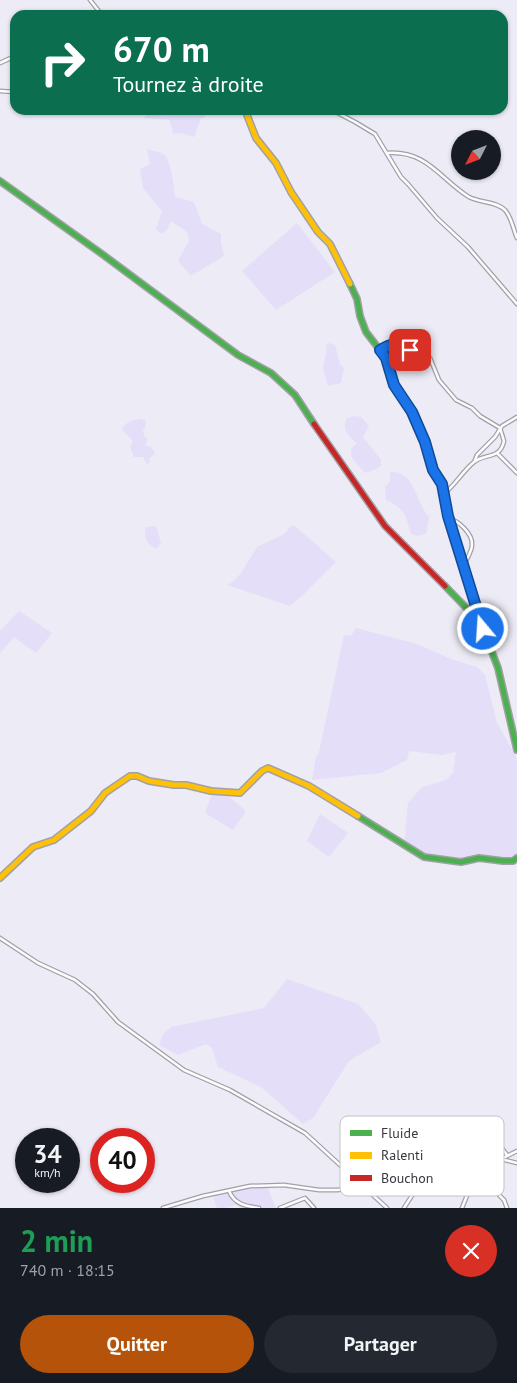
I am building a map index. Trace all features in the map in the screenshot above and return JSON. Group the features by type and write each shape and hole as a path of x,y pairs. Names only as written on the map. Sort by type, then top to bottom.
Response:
{"street":[{"path":"90,0 98,10"},
{"path":"247,115 256,138 276,163 291,192 337,256 357,299 360,316 366,332 386,358 394,385 412,412 425,442 433,470 442,484 449,519 480,623 498,668 517,750"},
{"path":"342,115 375,134 401,177 437,218 468,247 517,304"},
{"path":"386,154 404,154 423,160 468,196 500,206 510,219 517,238"},
{"path":"0,181 238,355 271,373 284,383 302,404 385,526 407,550 466,606 480,623"},
{"path":"380,350 388,345 397,343 430,358 439,380 456,400 472,408 480,416 500,428 504,441 502,447 488,457 476,460 444,494"},
{"path":"476,460 476,454 495,437 500,428 517,417"},
{"path":"497,452 517,473"},
{"path":"449,519 459,523 472,542 463,569"},
{"path":"0,878 33,848 54,840 91,811 105,793 130,776 211,791 240,793 262,771 268,768 309,786 424,857 461,862 479,858 514,861 517,858"},
{"path":"0,938 38,963 75,980 93,994 118,1022 184,1070 230,1090 305,1133 318,1142 340,1164"},
{"path":"504,1158 517,1151"},
{"path":"504,1152 507,1156"},
{"path":"504,1158 517,1163"},
{"path":"163,1208 250,1186 297,1186 328,1191 340,1190"},
{"path":"229,1191 232,1197 241,1205 259,1208"},
{"path":"373,1196 387,1208"},
{"path":"404,1208 412,1196"},
{"path":"462,1208 467,1196"},
{"path":"500,1196 504,1200 506,1208"},
{"path":"280,1208 305,1198 314,1208"}],"shaded area":[{"path":"146,115 205,115 205,117 201,118 194,137 181,133 173,134 170,120 144,118"},
{"path":"147,149 161,153 166,157 172,174 175,197 194,202 202,224 221,234 224,256 191,276 178,261 189,241 187,232 171,221 166,231 161,234 156,229 162,211 143,188 140,169 150,164"},
{"path":"297,223 335,272 276,310 242,271"},
{"path":"329,343 335,345 340,364 344,368 341,383 328,386 323,368 327,349 326,345"},
{"path":"353,416 361,417 369,426 363,437 381,460 381,466 365,473 352,458 351,449 357,443 349,435 345,427 346,419"},
{"path":"141,419 146,421 143,430 144,436 148,439 145,445 151,447 155,453 149,459 150,462 148,464 143,457 134,457 130,447 133,441 122,429 130,422"},
{"path":"390,472 405,476 410,481 429,517 426,534 417,536 411,533 401,509 386,500 385,487 390,481"},
{"path":"292,525 336,562 302,596 290,606 227,585 233,582 241,573 257,547 284,534"},
{"path":"154,526 157,529 161,543 157,549 148,543 145,534 146,527"},
{"path":"19,611 52,633 36,653 14,637 0,653 0,631"},
{"path":"356,628 417,644 451,659 477,667 485,675 497,723 516,756 517,762 517,857 513,860 478,857 467,861 430,859 404,845 408,803 422,787 446,780 453,773 456,752 442,755 409,751 407,760 381,773 312,780 344,635 351,636"},
{"path":"225,793 246,811 233,830 205,813 212,794"},
{"path":"320,814 348,833 329,857 307,841"},
{"path":"287,979 358,1004 375,1023 381,1042 349,1061 313,1118 303,1124 261,1087 218,1067 212,1048 206,1044 178,1055 159,1045 163,1034 171,1027 264,1008"},
{"path":"266,1184 276,1208 240,1208 238,1204 226,1208 217,1208 212,1194 246,1186"}],"traffic: fast":[{"path":"0,181 238,355 271,373 295,395 314,424"},
{"path":"350,284 357,299 360,316 366,332 386,358 394,385 412,413 425,443 433,470 442,484 448,516 480,620"},
{"path":"445,586 481,623 498,668 517,750"},
{"path":"358,816 424,857 461,862 479,858 503,861 513,861 517,858"}],"traffic: slow":[{"path":"247,115 256,138 276,163 291,192 318,232 330,244 350,284"},
{"path":"0,878 33,847 54,840 91,811 105,793 130,776 211,791 240,793 262,771 268,768 309,786 358,816"}],"traffic: jam":[{"path":"314,424 385,526 445,586"}],"route":[{"path":"410,350 397,343 388,345 380,350 386,358 394,385 412,412 425,442 433,470 442,484 446,509 483,629"}]}
